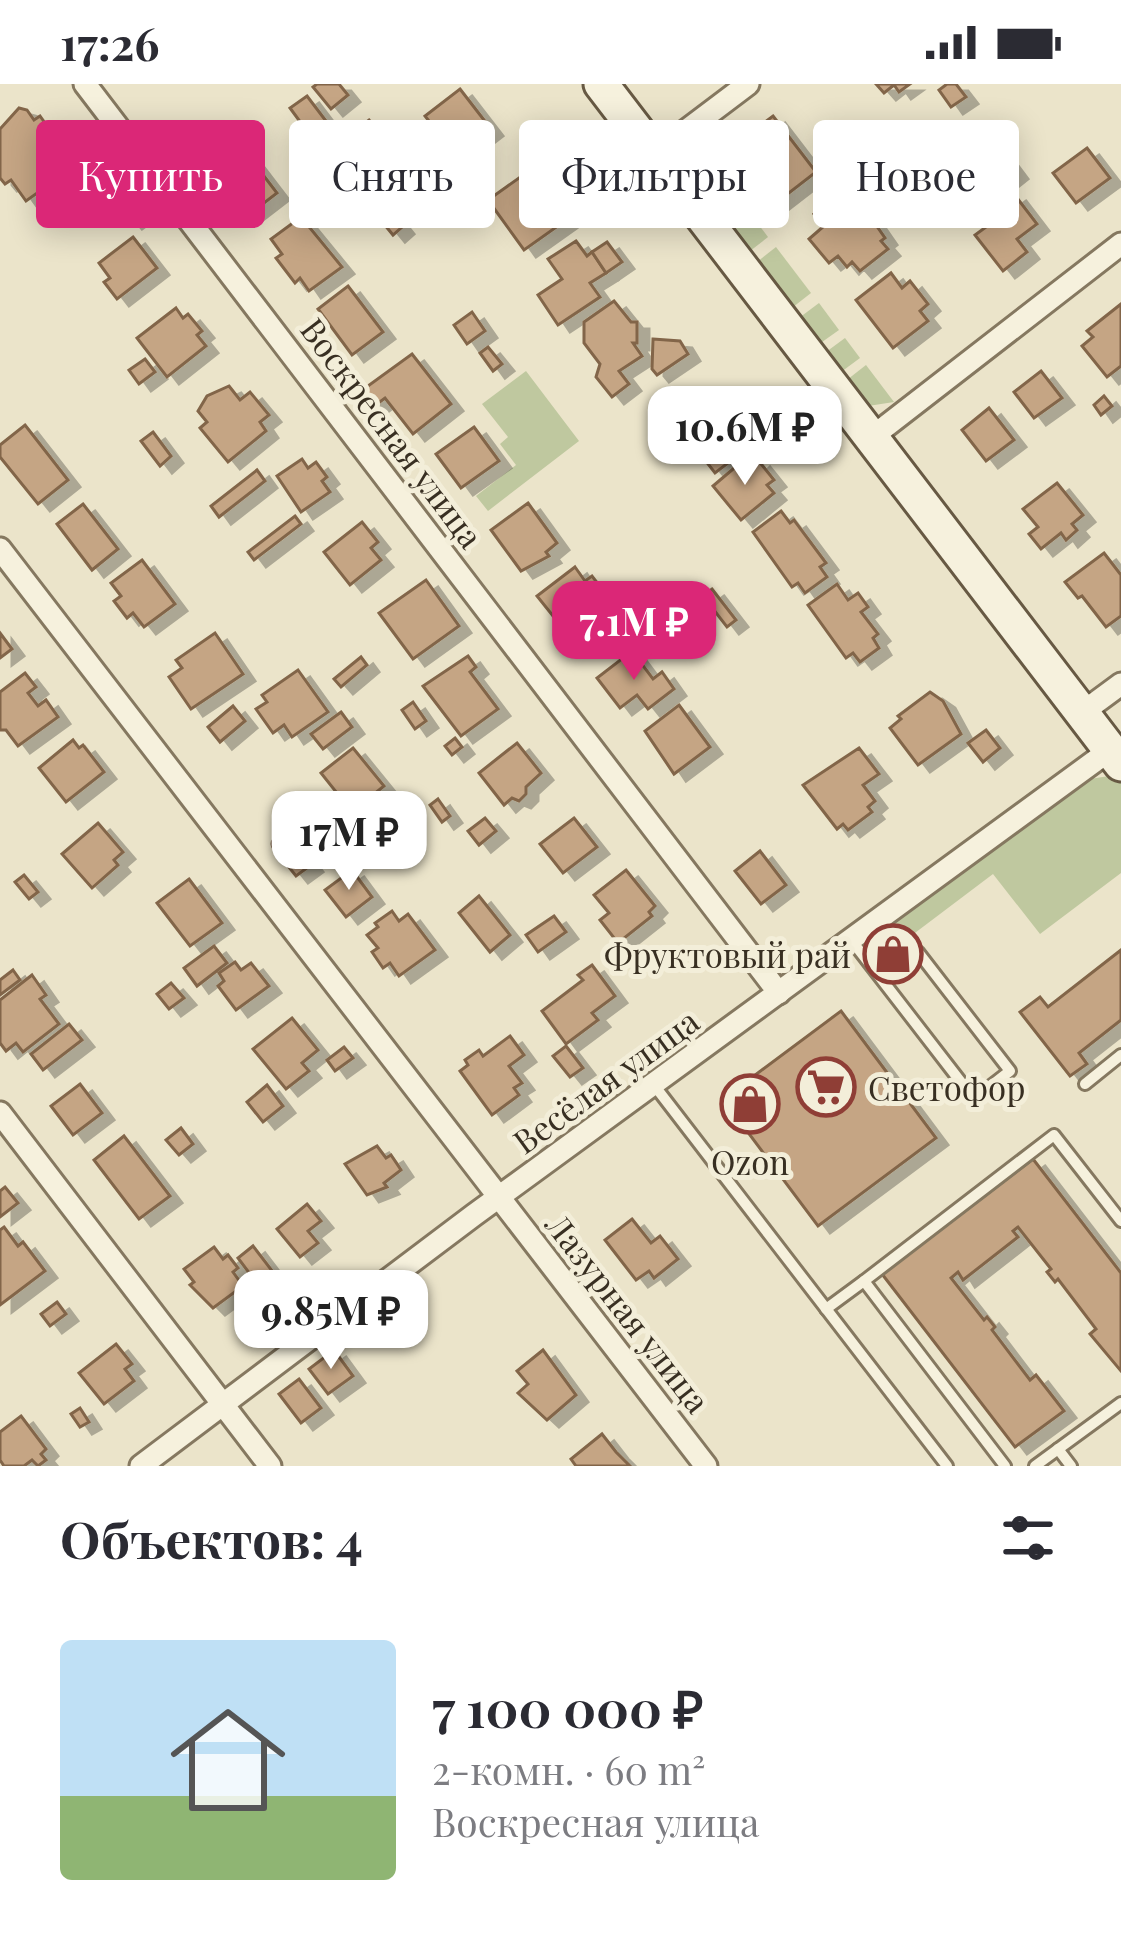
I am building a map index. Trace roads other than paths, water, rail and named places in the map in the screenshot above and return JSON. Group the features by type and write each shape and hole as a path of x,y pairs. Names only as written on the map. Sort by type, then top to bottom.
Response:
{"street":[{"name":"Воскресная улица","path":"85,84 779,993"},
{"path":"601,84 628,120"},
{"path":"700,120 748,84"},
{"path":"710,228 1116,757"},
{"path":"872,437 1121,244"},
{"name":"Лазурная улица","path":"0,549 706,1466"},
{"path":"1083,712 1121,684"},
{"name":"Весёлая улица","path":"141,1466 779,993 1116,757"},
{"path":"0,1113 270,1466"}],"lane":[{"path":"852,940 974,1099 1010,1072 918,952 882,979"},
{"path":"1085,1084 1121,1055"},
{"path":"654,1084 947,1466"},
{"path":"826,1309 1054,1135 1121,1222"},
{"path":"864,1281 1005,1466"},
{"path":"1035,1466 1121,1402"},
{"path":"1058,1449 1071,1466"}],"place":[{"name":"Фруктовый рай","path":"893,954"},
{"name":"Светофор","path":"826,1087"},
{"name":"Ozon","path":"750,1104"}]}
